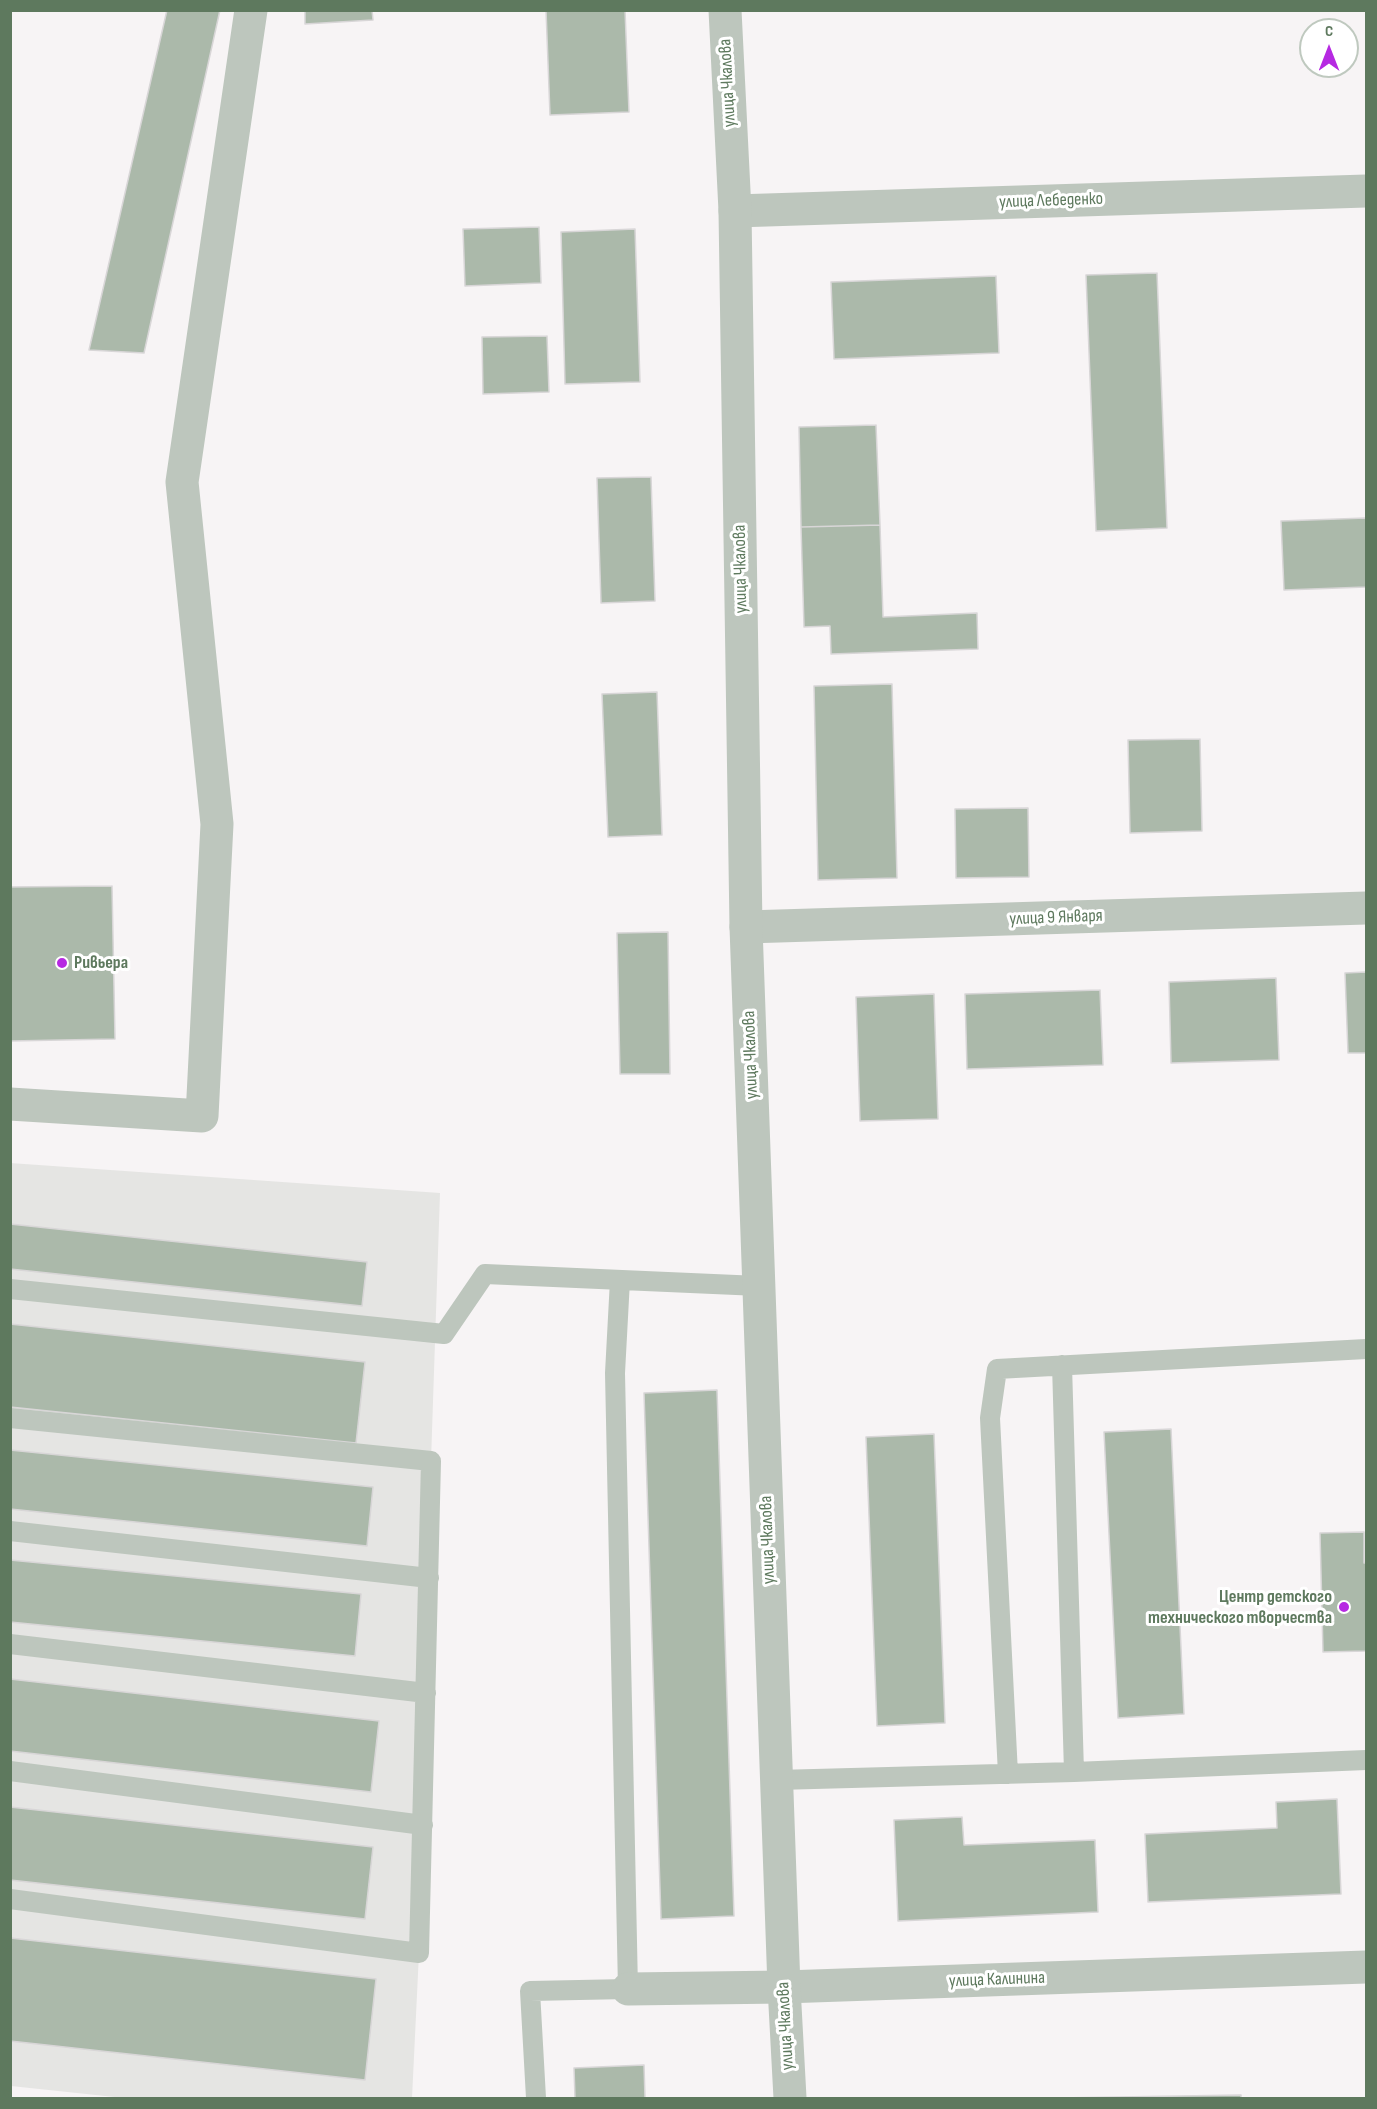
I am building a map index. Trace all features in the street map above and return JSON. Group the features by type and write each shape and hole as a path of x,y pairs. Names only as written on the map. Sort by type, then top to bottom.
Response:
{"street":[{"path":"10,1104 202,1116 217,824 182,482 251,10"},
{"name":"улица Чкалова","path":"724,10 735,211 746,927 784,1987 790,2098"},
{"name":"улица Лебеденко","path":"735,211 1366,191"},
{"name":"улица 9 Января","path":"746,927 1366,908"},
{"name":"улица Калинина","path":"628,1989 784,1987 1366,1967"}],"lane":[{"path":"10,1289 444,1334 485,1274 759,1286"},
{"path":"536,2098 530,1991 628,1989 615,1373 620,1280"},
{"path":"1008,1774 990,1418 997,1369 1366,1349"},
{"path":"1062,1365 1074,1772"},
{"path":"10,1418 431,1461 419,1953 10,1899"},
{"path":"10,1531 429,1578"},
{"path":"10,1644 426,1693"},
{"path":"777,1780 1074,1772 1366,1760"},
{"path":"10,1771 423,1826"}],"shaded area":[{"path":"10,1163 440,1193 419,1953 412,2098 124,2098 11,2086"}],"building":[{"path":"167,10 220,10 144,353 89,350"},
{"path":"305,10 372,10 373,20 305,24"},
{"path":"546,10 625,10 629,112 550,115"},
{"path":"539,227 541,283 465,286 463,229"},
{"path":"635,229 640,382 565,384 561,232"},
{"path":"1157,273 1167,528 1096,531 1086,275"},
{"path":"996,276 999,353 834,359 831,282"},
{"path":"547,336 549,392 483,394 482,337"},
{"path":"876,425 880,525 801,527 799,427"},
{"path":"651,477 655,601 601,603 597,478"},
{"path":"1366,518 1366,587 1284,590 1281,521"},
{"path":"880,525 883,617 977,613 978,649 831,654 830,626 804,627 801,527"},
{"path":"892,684 897,878 818,880 814,686"},
{"path":"657,692 662,835 608,837 602,694"},
{"path":"1200,739 1202,831 1130,833 1128,740"},
{"path":"1028,808 1029,877 956,878 955,809"},
{"name":"Ривьера","path":"112,886 115,1039 10,1041 10,887"},
{"path":"668,932 670,1074 620,1074 617,933"},
{"path":"1366,972 1366,1053 1348,1053 1345,973"},
{"path":"1276,978 1279,1060 1171,1063 1169,982"},
{"path":"1100,990 1103,1065 967,1069 965,994"},
{"path":"934,994 938,1119 860,1121 856,997"},
{"path":"10,1224 367,1262 362,1306 10,1269"},
{"path":"10,1324 365,1362 356,1443 10,1407"},
{"path":"717,1390 734,1916 661,1919 644,1393"},
{"path":"1171,1429 1184,1714 1118,1718 1104,1432"},
{"path":"934,1434 945,1723 877,1726 866,1437"},
{"path":"10,1450 373,1487 367,1546 10,1509"},
{"name":"Центр детского технического творчества","path":"1364,1532 1366,1651 1323,1652 1320,1533"},
{"path":"10,1560 361,1594 355,1656 10,1622"},
{"path":"10,1679 379,1721 371,1792 10,1751"},
{"path":"1337,1799 1341,1894 1148,1902 1145,1834 1277,1828 1276,1802"},
{"path":"10,1807 373,1847 365,1919 10,1880"},
{"path":"962,1817 964,1845 1095,1840 1098,1912 898,1921 894,1820"},
{"path":"10,1938 376,1979 365,2080 10,2041"},
{"path":"644,2065 645,2098 575,2098 574,2068"},
{"path":"1241,2095 1241,2098 1057,2098"}],"place":[{"name":"Ривьера","path":"62,963"},
{"name":"Центр детского технического творчества","path":"1344,1607"}]}
